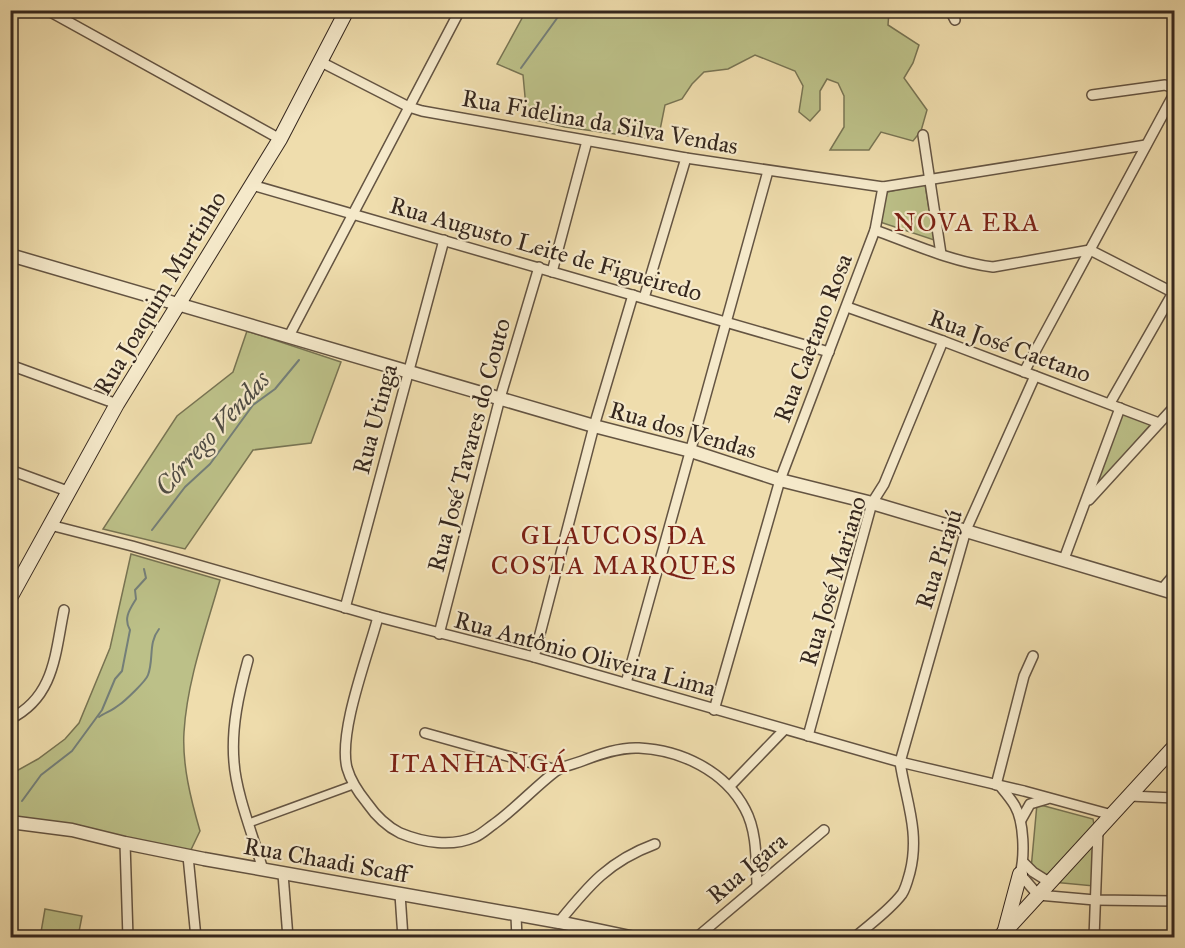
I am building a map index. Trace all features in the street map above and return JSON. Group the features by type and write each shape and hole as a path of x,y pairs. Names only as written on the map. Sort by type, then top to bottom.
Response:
{"main road":[{"name":"Rua Joaquim Murtinho","path":"12,592 70,492 117,404 280,139 347,10"},
{"path":"1002,934 1174,747"},
{"path":"1002,934 1021,868"}],"street":[{"path":"47,10 280,139"},
{"path":"289,336 352,212 460,10"},
{"path":"950,10 955,20"},
{"name":"Rua Fidelina da Silva Vendas","path":"321,62 409,107 686,158 883,187 1146,145"},
{"path":"1024,372 1174,94 1170,86 1092,95"},
{"path":"923,135 941,254"},
{"path":"552,272 587,141"},
{"path":"645,298 686,158"},
{"path":"626,683 768,171"},
{"name":"Rua Augusto Leite de Figueiredo","path":"252,185 352,212 829,352"},
{"name":"Rua Caetano Rosa","path":"714,710 780,480 875,230 883,187"},
{"path":"875,230 941,254 993,267 1090,250 1174,292 1110,404"},
{"name":"Rua Utinga","path":"345,608 444,240"},
{"name":"Rua dos Vendas","path":"10,255 594,426 691,452 780,480 966,530 1169,591"},
{"name":"Rua José Tavares do Couto","path":"439,634 500,398 538,267"},
{"path":"534,657 594,426 633,295"},
{"name":"Rua José Caetano","path":"847,307 1159,423"},
{"name":"Rua José Mariano","path":"808,736 872,503 884,484 943,341"},
{"path":"10,365 117,404"},
{"name":"Rua Pirajú","path":"900,762 966,530 1035,376"},
{"path":"1084,504 1174,407"},
{"path":"1064,559 1120,408"},
{"path":"10,470 70,492"},
{"name":"Rua Antônio Oliveira Lima","path":"50,525 132,546 439,634 534,657 900,762 1112,815"},
{"path":"1169,591 1174,576"},
{"path":"10,719 29,708 40,696 48,682 64,610"},
{"path":"378,617 346,732 347,766 353,785 374,813 390,828 411,837 436,843 460,843 478,836 508,814 557,770 598,755 639,748 691,760 714,773 730,786 745,808 752,827 757,884"},
{"path":"1033,656 1024,676 998,785 1016,806 1021,819 1021,868 1038,895 1095,900 1174,901"},
{"path":"248,660 239,696 234,731 234,762 263,870"},
{"path":"730,786 784,730"},
{"path":"425,734 557,770"},
{"path":"854,938 892,906 904,891 913,860 915,838 900,762"},
{"path":"249,823 353,785"},
{"path":"1130,796 1174,798"},
{"path":"1021,819 1030,804 1050,798"},
{"name":"Rua Chaadi Scaff","path":"10,822 72,830 188,856 634,937"},
{"name":"Rua Igara","path":"696,938 757,884 824,830"},
{"path":"1094,938 1098,831"},
{"path":"125,843 128,938"},
{"path":"559,922 588,886 617,862 655,844"},
{"path":"188,856 196,938"},
{"path":"1021,868 1049,882"},
{"path":"283,874 288,938"},
{"path":"400,894 403,938"},
{"path":"516,916 517,938"}],"green space":[{"path":"526,11 889,11 888,25 919,45 913,63 904,78 927,110 921,131 913,141 881,132 869,150 830,150 844,127 844,96 838,83 827,79 820,91 820,110 810,121 799,112 803,86 795,71 755,55 728,69 704,72 682,99 665,105 658,140 565,127 527,118 523,75 497,64"},
{"path":"925,184 934,240 880,222 887,192"},
{"path":"247,331 341,362 311,443 253,450 185,549 103,529 177,416 233,372"},
{"path":"1123,411 1151,424 1091,493"},
{"path":"131,554 220,580 198,655 186,713 184,744 186,770 200,831 188,856 11,822 11,774 38,759 65,739 79,723 110,648"},
{"path":"1037,804 1093,819 1096,837 1094,886 1052,882 1031,869"},
{"path":"45,909 82,916 78,937 41,932"}],"waterway":[{"name":"Córrego Vendas","path":"521,68 563,10"},
{"name":"Córrego Vendas","path":"152,530 185,487 210,464 253,405 275,389 299,360"},
{"name":"Córrego Vendas","path":"22,801 41,775 72,751 102,710 115,679 122,671 130,630 127,618 136,599 135,590 146,578 144,569"},
{"path":"99,717 122,703 146,678 150,669 153,640 159,629"}],"district":[{"name":"NOVA ERA","path":"967,222"},
{"name":"GLAUCOS DA COSTA MARQUES","path":"614,550"},
{"name":"ITANHANGÁ","path":"479,763"}]}
